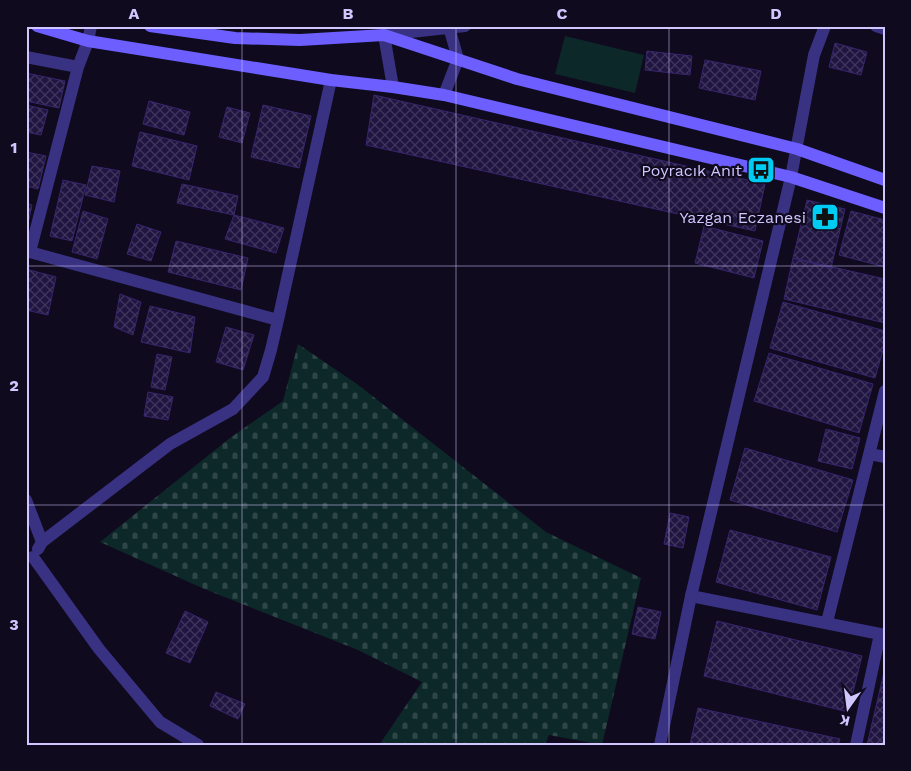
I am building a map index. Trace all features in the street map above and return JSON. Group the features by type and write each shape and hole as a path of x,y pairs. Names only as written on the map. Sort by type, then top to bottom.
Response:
{"main road":[{"path":"37,26 88,41 331,80 444,95 791,178 885,208"},
{"path":"150,26 244,38 300,40 384,35 517,79 797,149 885,180"}],"street":[{"path":"90,26 88,41 78,67 28,251 278,320"},
{"path":"393,87 384,35 465,26"},
{"path":"660,745 691,596 791,178 814,55 825,26"},
{"path":"876,26 885,29"},
{"path":"444,95 458,59 449,27"},
{"path":"26,57 78,67"},
{"path":"198,745 160,722 99,649 29,560 42,542 170,444 233,409 263,376 278,320 331,80"},
{"path":"827,622 885,391"},
{"path":"870,454 885,457"},
{"path":"26,500 42,542"},
{"path":"691,596 882,634 856,745"}],"green space":[{"path":"565,36 644,55 635,93 555,74"},
{"path":"298,344 357,384 546,532 641,578 602,745 549,735 545,745 379,745 422,682 358,650 202,588 100,542 230,438 283,401"}],"building":[{"path":"835,43 867,52 861,75 829,67"},
{"path":"647,51 692,56 690,75 645,70"},
{"path":"705,60 761,71 755,100 699,88"},
{"path":"26,73 65,81 59,108 26,101"},
{"path":"374,95 765,184 755,231 366,145"},
{"path":"149,101 190,112 184,135 143,124"},
{"path":"26,105 48,110 41,135 26,132"},
{"path":"263,105 311,116 299,168 251,157"},
{"path":"227,107 250,113 242,143 219,137"},
{"path":"140,132 197,146 189,180 132,166"},
{"path":"26,152 46,156 38,189 26,186"},
{"path":"92,166 120,171 114,202 85,195"},
{"path":"63,180 86,185 72,241 50,236"},
{"path":"182,184 238,196 234,215 177,203"},
{"path":"807,200 845,209 831,268 793,258"},
{"path":"26,203 32,205 26,233"},
{"path":"83,211 108,219 97,259 72,252"},
{"path":"851,211 885,220 885,267 839,255"},
{"path":"234,215 284,228 276,253 225,239"},
{"path":"137,224 161,232 151,261 127,254"},
{"path":"704,226 763,241 754,278 695,263"},
{"path":"176,241 248,258 241,290 168,272"},
{"path":"793,258 885,279 885,323 784,299"},
{"path":"26,269 56,277 48,315 26,310"},
{"path":"120,294 141,302 133,335 114,327"},
{"path":"783,302 885,331 885,343 875,378 770,348"},
{"path":"150,306 195,317 190,353 141,342"},
{"path":"226,327 254,335 243,370 216,362"},
{"path":"769,353 873,384 859,433 754,401"},
{"path":"157,354 172,357 165,390 151,387"},
{"path":"148,392 173,397 168,420 144,416"},
{"path":"826,429 860,438 852,469 818,461"},
{"path":"745,448 853,480 837,532 730,500"},
{"path":"670,513 689,517 683,548 664,544"},
{"path":"730,530 831,557 817,610 716,582"},
{"path":"638,607 661,612 655,639 632,634"},
{"path":"185,611 208,622 190,663 166,653"},
{"path":"717,621 862,656 848,712 704,676"},
{"path":"885,668 885,745 867,745"},
{"path":"216,692 245,704 238,719 210,706"},
{"path":"698,708 840,739 838,745 690,745"}],"place":[{"name":"Poyracık Anıt","path":"761,170"},
{"name":"Yazgan Eczanesi","path":"825,217"}]}
